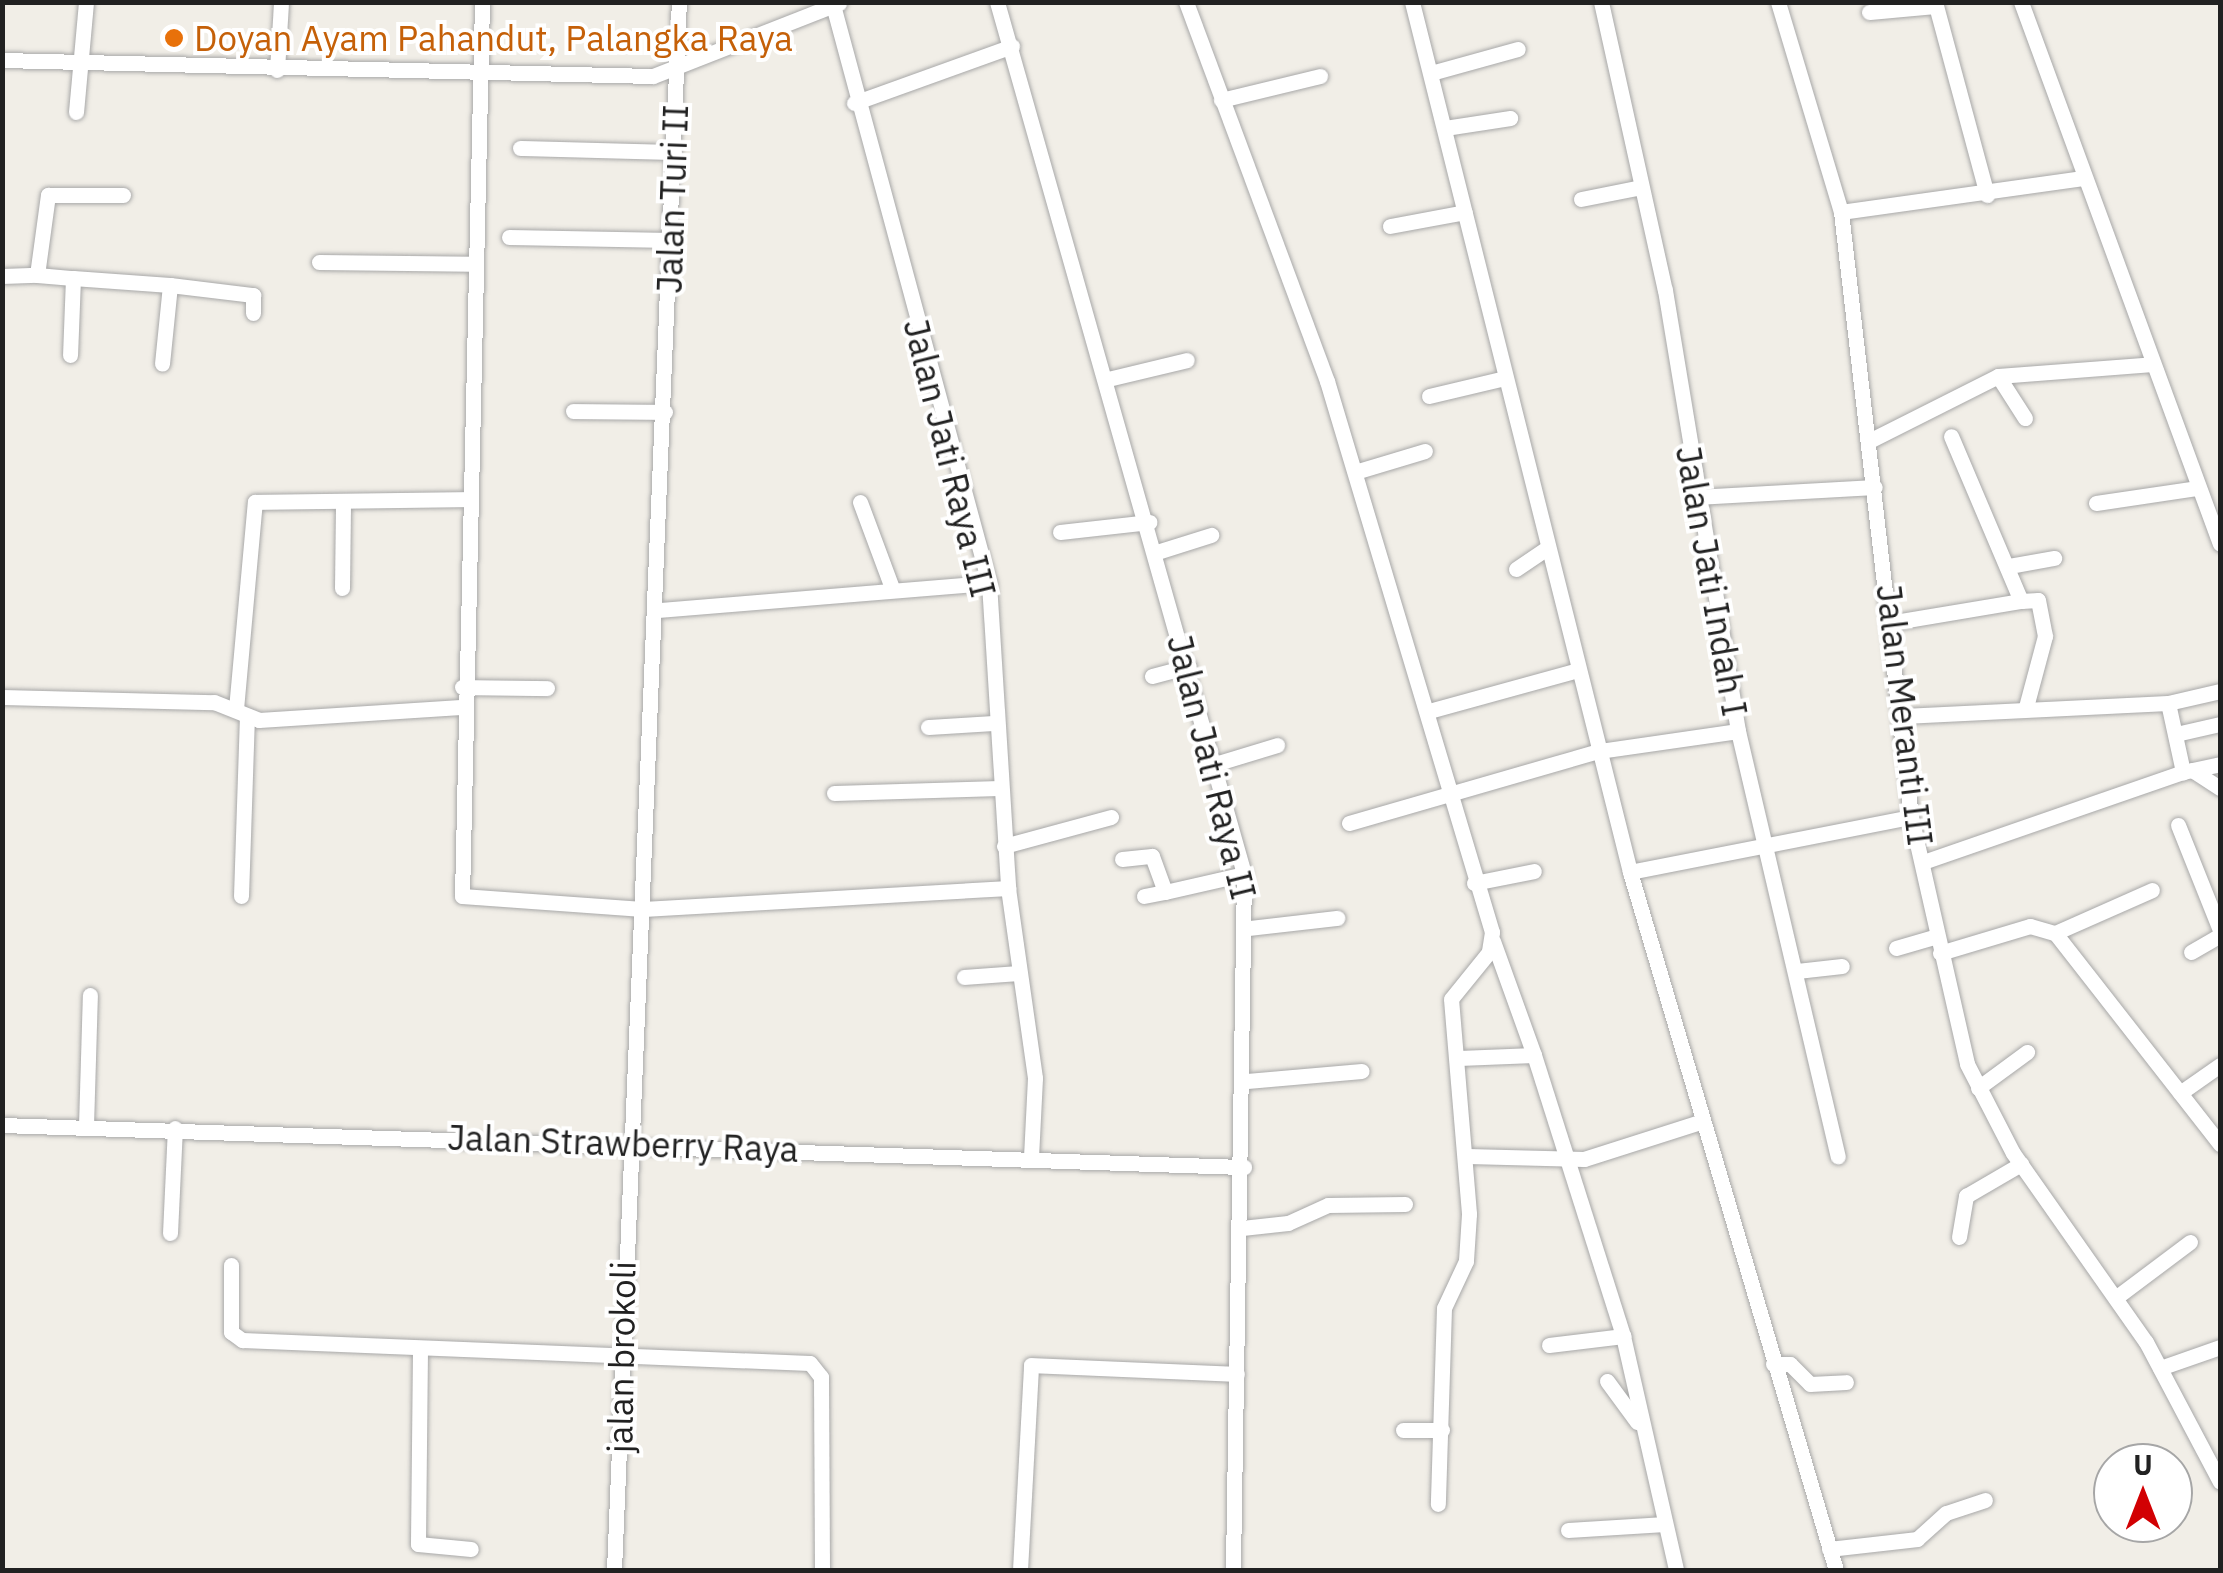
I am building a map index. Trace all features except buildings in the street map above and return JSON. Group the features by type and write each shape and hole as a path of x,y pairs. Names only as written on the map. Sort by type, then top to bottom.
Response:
{"street":[{"path":"76,112 86,2"},
{"path":"277,70 281,2"},
{"path":"482,2 476,74 461,708 462,896 644,909 1008,888"},
{"name":"Jalan Turi II","path":"644,909 659,610 679,2"},
{"name":"Jalan Jati Raya II","path":"998,2 1158,552 1244,874 1250,928 1233,1570"},
{"path":"1186,2 1355,472 1429,711 1474,883 1534,1055 1563,1162 1623,1336 1637,1422 1676,1570"},
{"path":"1412,2 1630,872 1836,1570"},
{"name":"Jalan Jati Indah I","path":"1602,2 1641,187 1738,730 1838,1156"},
{"name":"Jalan Meranti III","path":"1778,2 1841,212 1895,622 1911,817 1939,944 1978,1088 2020,1164 2118,1296 2220,1482"},
{"path":"2021,2 2220,544"},
{"path":"2,60 277,70 654,76 837,4"},
{"name":"Jalan Jati Raya III","path":"837,4 854,103 989,582 994,723 1004,846 1035,1078 1031,1158"},
{"path":"1869,12 1936,4 1987,194"},
{"path":"854,103 1012,46"},
{"path":"1431,74 1518,49"},
{"path":"1221,100 1320,76"},
{"path":"1444,128 1510,118"},
{"path":"520,148 674,152"},
{"path":"1841,212 2083,178"},
{"path":"1581,199 1641,187"},
{"path":"37,275 42,200 123,195"},
{"path":"1390,226 1465,212"},
{"path":"509,237 671,240"},
{"path":"319,262 472,264"},
{"path":"2,276 170,285 253,295 253,313"},
{"path":"70,356 73,278"},
{"path":"162,364 170,285"},
{"path":"1108,379 1187,360"},
{"path":"1869,441 1998,376 2153,364"},
{"path":"1998,376 2025,418"},
{"path":"1429,396 1505,378"},
{"path":"573,411 665,404"},
{"path":"1951,436 2009,566 2020,602"},
{"path":"1355,472 1425,451"},
{"path":"1696,497 1875,487"},
{"path":"2096,503 2198,488"},
{"path":"241,896 241,714 250,509 263,499 468,499"},
{"path":"342,588 343,501"},
{"path":"860,502 892,588"},
{"path":"1060,532 1149,522"},
{"path":"1158,552 1211,535"},
{"path":"1516,570 1547,548"},
{"path":"2009,566 2054,558"},
{"path":"659,610 989,582"},
{"path":"1895,622 2038,600 2046,636 2026,708"},
{"path":"1152,676 1188,666"},
{"path":"1429,711 1578,670"},
{"path":"462,686 547,688"},
{"path":"1903,716 2168,702 2220,691"},
{"path":"2,697 241,714 461,708"},
{"path":"2168,702 2188,771 2220,788"},
{"path":"928,727 994,723"},
{"path":"2176,734 2220,724"},
{"path":"1349,824 1448,790 1599,751 1738,730"},
{"path":"1215,764 1277,746"},
{"path":"1923,862 2188,771 2220,764"},
{"path":"834,793 1000,788"},
{"path":"1004,846 1111,817"},
{"path":"1630,872 1766,842 1911,817"},
{"path":"2178,825 2220,933 2191,952"},
{"path":"1122,859 1152,856 1165,892"},
{"path":"1474,883 1534,871"},
{"path":"1144,896 1244,874"},
{"path":"1896,948 1939,944 2030,926 2055,932 2152,890"},
{"name":"jalan brokoli","path":"614,1570 644,909"},
{"path":"1250,928 1336,918"},
{"path":"2055,932 2220,1144"},
{"path":"1438,1504 1444,1308 1466,1261 1466,1156 1452,999 1492,940"},
{"path":"1796,972 1842,966"},
{"path":"964,977 1018,973"},
{"path":"86,1126 90,994"},
{"path":"1978,1088 2027,1052"},
{"path":"1459,1058 1534,1055"},
{"path":"2180,1092 2220,1065"},
{"path":"1246,1081 1362,1072"},
{"path":"1466,1156 1563,1162 1703,1121"},
{"name":"Jalan Strawberry Raya","path":"2,1126 175,1128 1244,1167"},
{"path":"170,1232 175,1128"},
{"path":"1959,1237 1966,1196 2020,1164"},
{"path":"1242,1228 1288,1223 1328,1205 1405,1204"},
{"path":"2118,1296 2190,1242"},
{"path":"231,1265 234,1338 420,1350 778,1357 816,1367 822,1570"},
{"path":"1548,1345 1623,1336"},
{"path":"2160,1368 2220,1347"},
{"path":"420,1350 418,1544 470,1549"},
{"path":"1773,1364 1790,1364 1810,1384 1846,1382"},
{"path":"1020,1570 1031,1365 1238,1374"},
{"path":"1607,1381 1637,1422"},
{"path":"1403,1430 1442,1430"},
{"path":"1829,1549 1917,1539 1938,1518 1984,1500"},
{"path":"1568,1530 1665,1524"}],"place":[{"name":"Doyan Ayam Pahandut, Palangka Raya","path":"174,38"}]}
